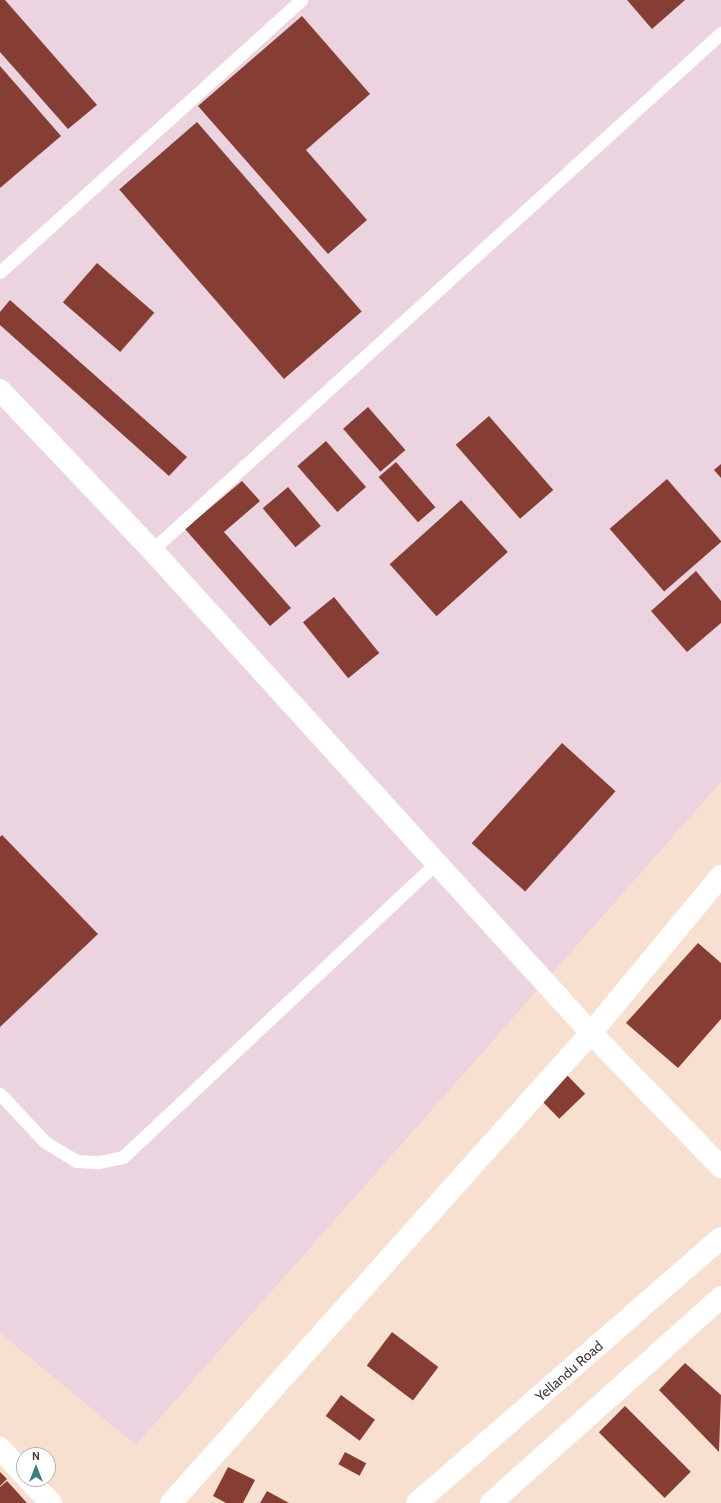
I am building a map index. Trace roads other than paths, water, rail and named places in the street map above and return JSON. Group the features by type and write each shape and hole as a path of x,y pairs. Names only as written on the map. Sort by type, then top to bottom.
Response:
{"street":[{"path":"0,390 152,550 591,1033 721,1167"},
{"path":"171,1503 591,1033 721,876"},
{"name":"Yellandu Road","path":"417,1503 721,1238"},
{"path":"491,1503 721,1297"},
{"path":"0,1448 16,1466"},
{"path":"36,1487 51,1503"}],"lane":[{"path":"0,272 301,0"},
{"path":"152,550 721,33"},
{"path":"0,1094 45,1142 77,1161 99,1162 123,1157 436,863"}]}
